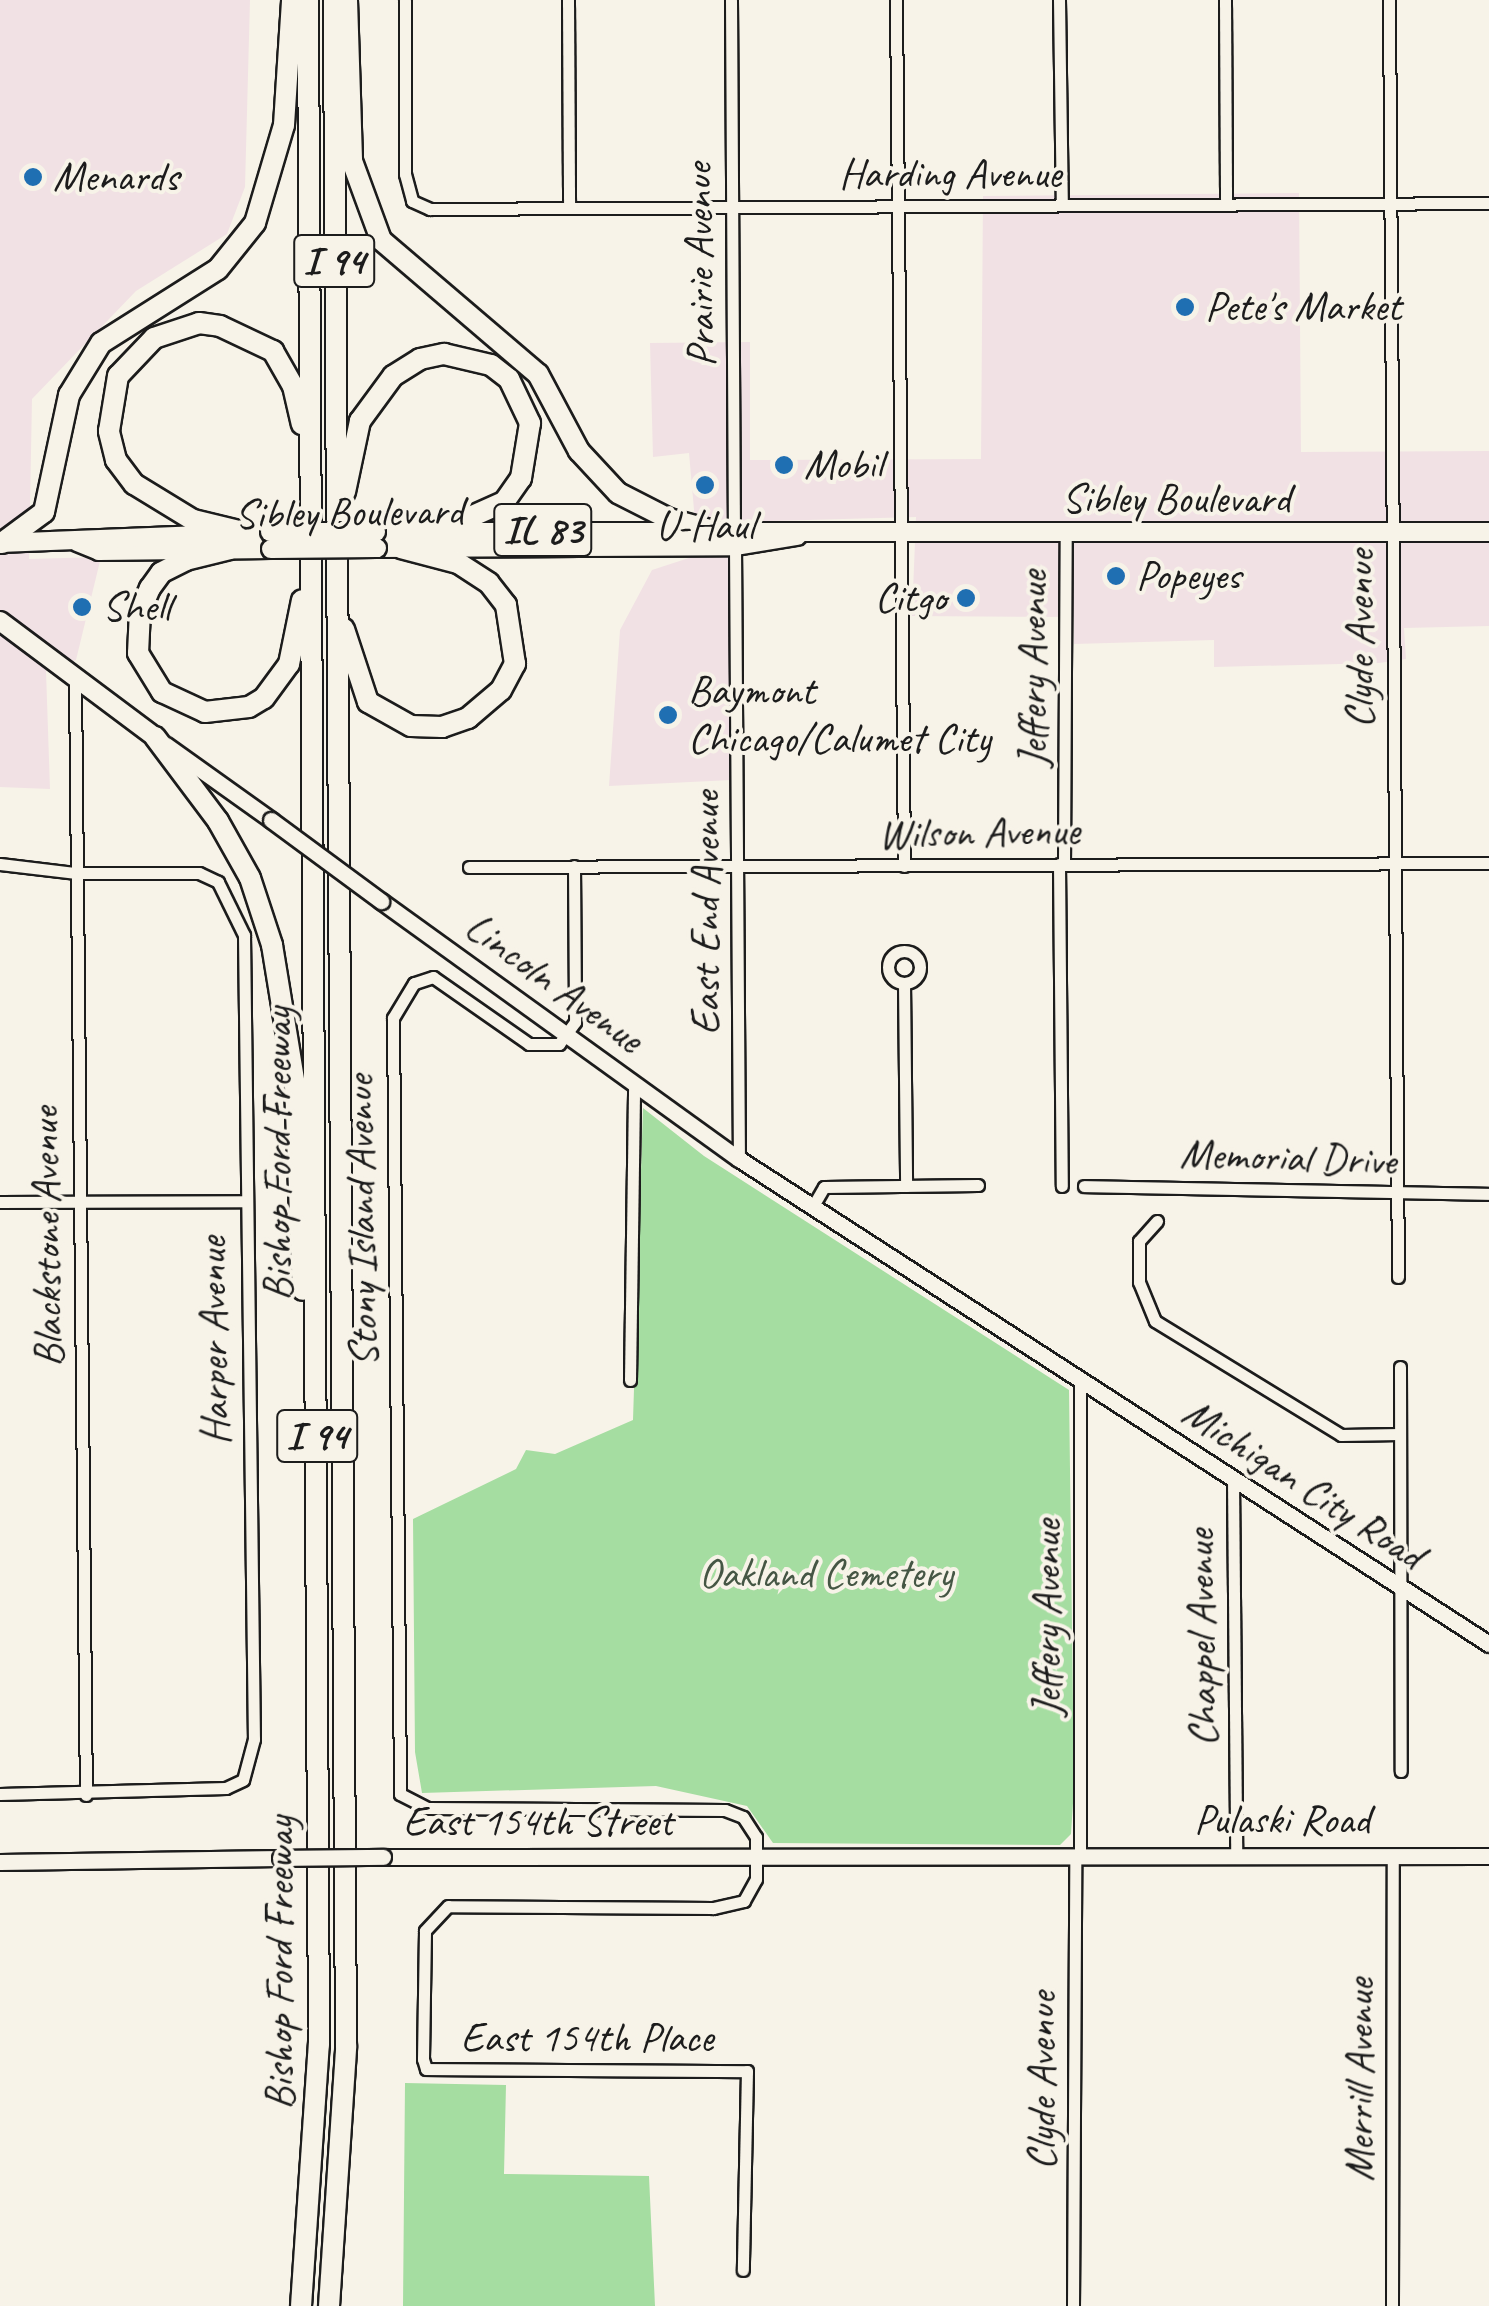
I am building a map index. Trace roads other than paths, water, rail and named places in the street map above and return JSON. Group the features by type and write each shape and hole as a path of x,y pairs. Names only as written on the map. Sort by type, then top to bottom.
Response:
{"highway":[{"path":"1,542 44,512 68,395 101,343 218,269 255,223 284,125 292,0"},
{"name":"Bishop Ford Freeway","path":"301,2306 319,2046 308,0"},
{"name":"Bishop Ford Freeway","path":"329,2306 346,2048 334,0"},
{"path":"347,0 352,161 381,240 538,374 580,450 618,493 670,519 710,530"},
{"path":"236,541 158,505 116,460 110,404 131,356 154,338 199,323 261,342 293,386 312,464"},
{"path":"336,522 360,420 377,394 420,359 469,356 509,378 530,423 530,450 521,478 504,502 439,530"},
{"path":"236,541 162,573 140,611 138,652 149,674 181,705 205,712 249,707 278,684 296,644 311,565"},
{"path":"337,606 368,702 411,726 442,727 489,706 515,664 506,605 489,583 458,564 401,548"},
{"path":"155,737 218,821 250,878 272,945 295,1085 303,1284 317,1426"}],"main road":[{"name":"Sibley Boulevard","path":"376,540 439,530 710,530 734,538"},
{"name":"Sibley Boulevard","path":"376,540 401,548 802,535 1489,532"},
{"name":"IL 83","path":"236,541 376,540"},
{"name":"Sibley Boulevard","path":"1,542 77,542 99,551 236,541"},
{"name":"Lincoln Avenue","path":"0,622 155,737"}],"street":[{"name":"Harding Avenue","path":"404,0 405,174 412,201 430,209 1489,203"},
{"path":"568,0 569,208"},
{"name":"Prairie Avenue","path":"731,0 734,538"},
{"path":"896,0 904,866"},
{"path":"1059,0 1062,206"},
{"path":"1225,0 1226,204"},
{"name":"Clyde Avenue","path":"1390,0 1398,1278"},
{"name":"Jeffery Avenue","path":"1062,1186 1066,534"},
{"name":"East End Avenue","path":"734,538 740,1159"},
{"name":"Blackstone Avenue","path":"75,679 86,1795"},
{"name":"Lincoln Avenue","path":"155,737 740,1159 1080,1380"},
{"name":"Wilson Avenue","path":"469,867 1489,863"},
{"path":"0,864 76,873"},
{"path":"567,1035 575,1022 574,866"},
{"name":"Harper Avenue","path":"76,873 199,873 218,882 244,935 248,976 244,1200 254,1739 243,1780 204,1792 86,1795"},
{"name":"Stony Island Avenue","path":"567,1035 548,1049 529,1044 433,978 414,983 393,1018 400,1794 428,1808 725,1810 743,1817 758,1858"},
{"path":"904,983 906,1186"},
{"path":"630,1380 634,1084"},
{"path":"814,1206 824,1187 978,1185"},
{"name":"Memorial Drive","path":"1084,1186 1489,1194"},
{"path":"0,1202 244,1200"},
{"path":"1157,1220 1139,1241 1139,1282 1156,1321 1341,1435 1400,1434"},
{"path":"1400,1366 1401,1772"},
{"name":"Jeffery Avenue","path":"1077,1856 1080,1380"},
{"name":"Michigan City Road","path":"1080,1380 1489,1644"},
{"name":"Chappel Avenue","path":"1233,1480 1236,1855"},
{"path":"0,1794 86,1795"},
{"name":"Merrill Avenue","path":"1392,2306 1393,1855"},
{"name":"Clyde Avenue","path":"1073,2306 1077,1856"},
{"name":"East 154th Street","path":"0,1862 1077,1856"},
{"name":"Pulaski Road","path":"1077,1856 1489,1856"},
{"name":"East 154th Place","path":"743,2270 747,2071 426,2069 425,1931 448,1906 713,1908 744,1900 758,1858"}],"place":[{"name":"Menards","path":"33,177"},
{"name":"Pete's Market","path":"1185,307"},
{"name":"Mobil","path":"784,465"},
{"name":"U-Haul","path":"705,485"},
{"name":"Popeyes","path":"1116,576"},
{"name":"Citgo","path":"966,598"},
{"name":"Shell","path":"82,607"},
{"name":"Baymont Chicago/Calumet City","path":"668,715"}],"park label":[{"name":"Oakland Cemetery","path":"826,1574"}]}
